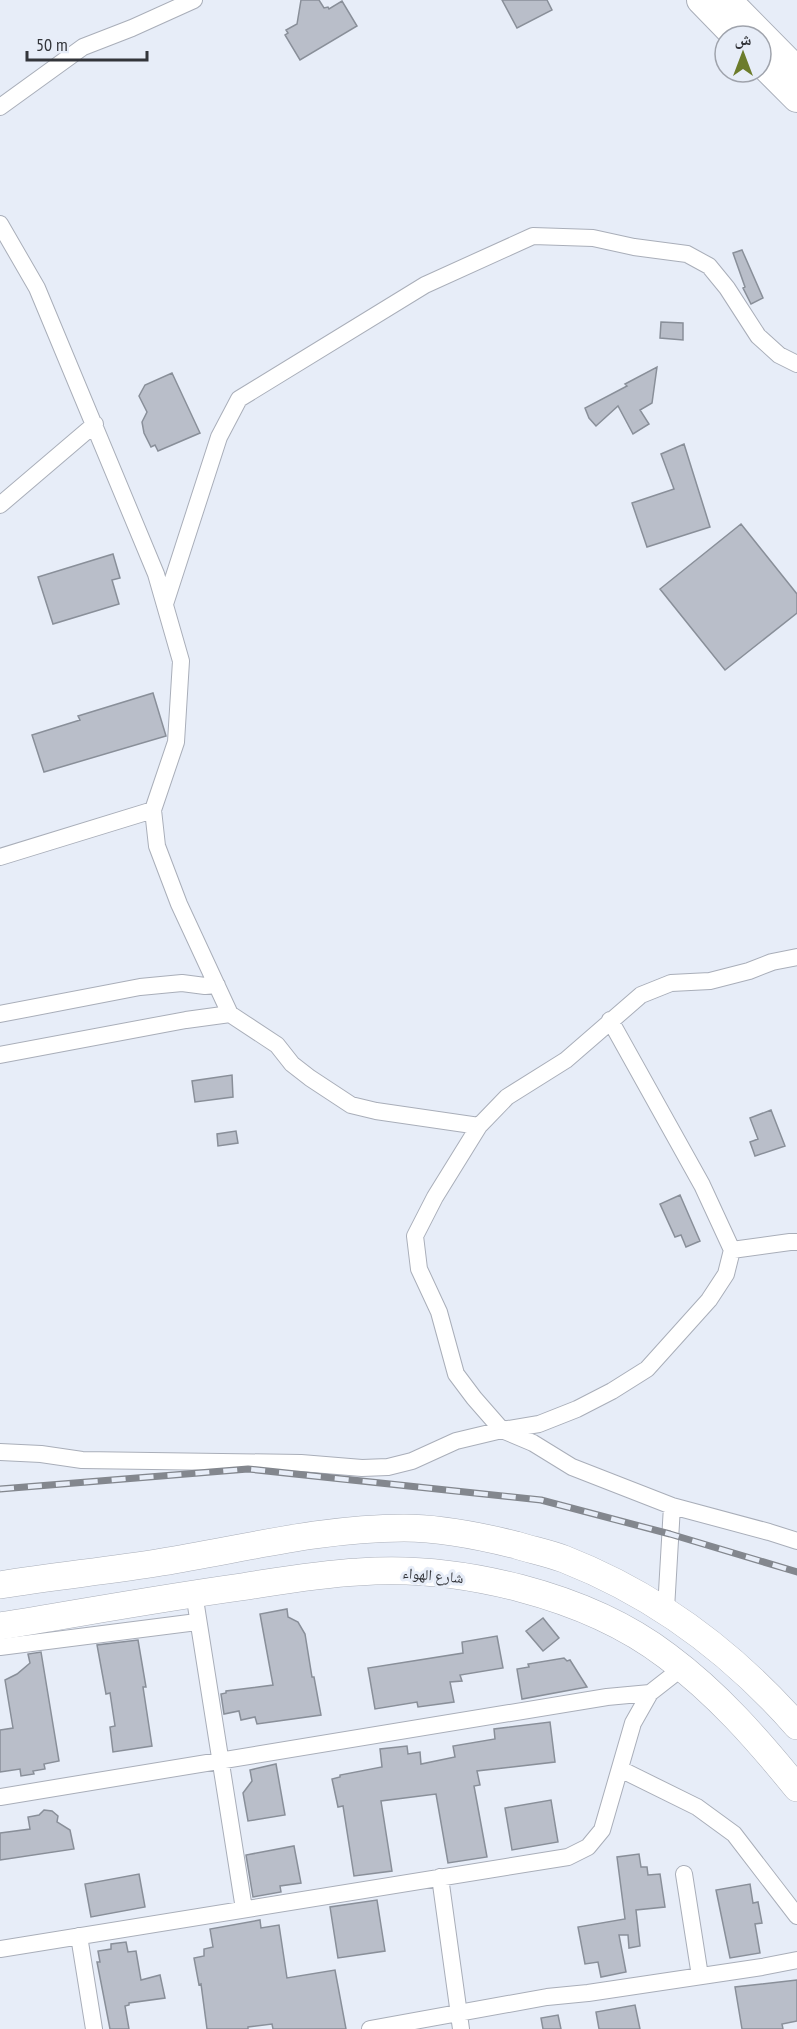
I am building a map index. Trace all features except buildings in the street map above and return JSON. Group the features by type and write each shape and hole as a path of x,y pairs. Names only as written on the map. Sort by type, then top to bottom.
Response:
{"highway":[{"path":"701,0 724,24"},
{"path":"727,0 797,71"},
{"path":"773,74 797,98"}],"main road":[{"path":"0,1585 162,1562 306,1536 405,1528 449,1531 484,1537 563,1558 626,1586 666,1609 731,1659 772,1698 797,1726"},
{"path":"556,1598 563,1558"},
{"name":"شارع الهواء","path":"0,1626 194,1593 360,1571 464,1576 526,1589 598,1614 666,1655 736,1716 797,1788"}],"street":[{"path":"0,107 83,47 194,0"},
{"path":"0,224 37,288 156,574 165,604 181,661 176,742 153,810 157,846 179,904 230,1014 277,1045 292,1064 351,1105 387,1113 479,1126"},
{"path":"165,604 219,437 239,399 425,285 533,236 593,238 634,247 687,254 709,266 727,288 758,336 779,355 797,364"},
{"path":"0,505 95,424"},
{"path":"0,857 153,810"},
{"path":"797,957 772,962 710,981 671,983 641,994 566,1060 507,1097 479,1126 424,1216 415,1236 419,1269 439,1312 456,1374 502,1430 533,1443 572,1467 672,1506 797,1541"},
{"path":"0,1014 140,987 182,983 217,985"},
{"path":"0,1056 186,1020 230,1014"},
{"path":"0,1452 41,1454 82,1460 302,1463 362,1468 388,1467 412,1461 456,1441 539,1424 578,1409 647,1369 709,1300 726,1275 732,1250 696,1174 610,1020"},
{"path":"732,1250 797,1242"},
{"path":"666,1609 672,1506"},
{"path":"194,1593 244,1909"},
{"path":"0,1647 197,1622"},
{"path":"0,1949 557,1860 579,1853 588,1847 602,1830 633,1723 650,1693 682,1668"},
{"path":"0,1797 607,1696 650,1693"},
{"path":"620,1769 697,1807 734,1834 797,1916"},
{"path":"684,1874 700,1976"},
{"path":"440,1878 460,2021"},
{"path":"79,1936 94,2029"},
{"path":"370,2029 460,2021 547,1997 588,1993 797,1960"}],"railway":[{"path":"0,1489 248,1469 541,1500 670,1534 797,1572"}]}
